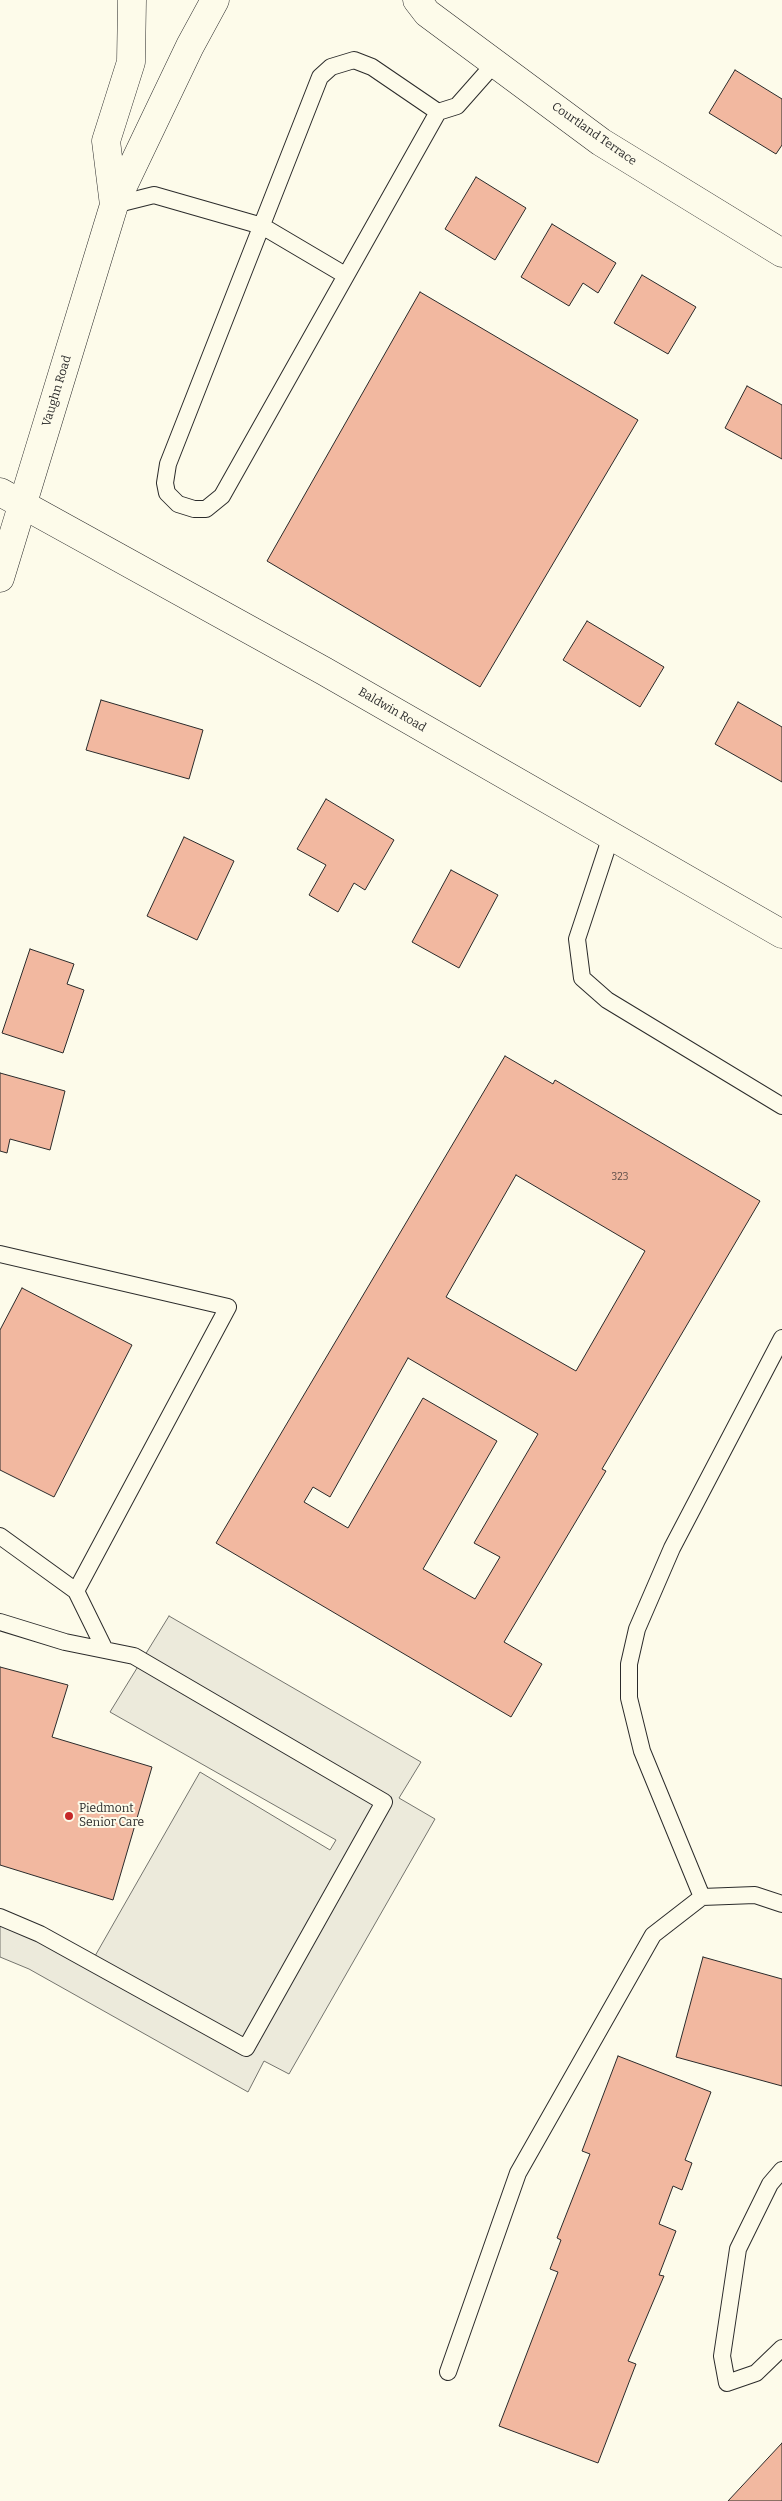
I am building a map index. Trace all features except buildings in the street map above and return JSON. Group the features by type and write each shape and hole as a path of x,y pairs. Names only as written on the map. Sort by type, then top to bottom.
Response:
{"street":[{"name":"Vaughn Road","path":"114,205 106,141 130,62 132,0"},
{"name":"Vaughn Road","path":"0,578 24,506 114,205 190,46 215,0"},
{"name":"Courtland Terrace","path":"417,0 427,13 601,142 782,253"},
{"name":"Baldwin Road","path":"0,492 333,676 782,934"}],"lane":[{"path":"438,112 372,67 354,60 331,67 320,78 168,464 165,483 167,493 178,504 194,508 206,508 222,496 438,112 457,106 495,63"},
{"path":"114,205 154,195 262,226 345,275"},
{"path":"611,836 578,940 582,978 607,1000 782,1106"},
{"path":"0,1254 228,1307 76,1591"},
{"path":"702,1897 642,1751 629,1698 629,1664 637,1629 672,1548 782,1338"},
{"path":"0,1536 76,1591 106,1650"},
{"path":"0,1622 65,1642 134,1656 384,1802 246,2048 40,1934 0,1917"},
{"path":"448,2372 518,2173 623,1984 653,1935 702,1897 756,1895 782,1904"},
{"path":"782,2170 770,2184 738,2249 722,2356 727,2383 756,2373 782,2348"}],"shaded area":[{"path":"169,1616 421,1762 399,1798 435,1819 289,2074 264,2061 248,2092 29,1969 0,1957 0,1917 91,1963 200,1772 330,1850 336,1840 110,1712"}],"place":[{"name":"Piedmont Senior Care","path":"69,1816"}]}
